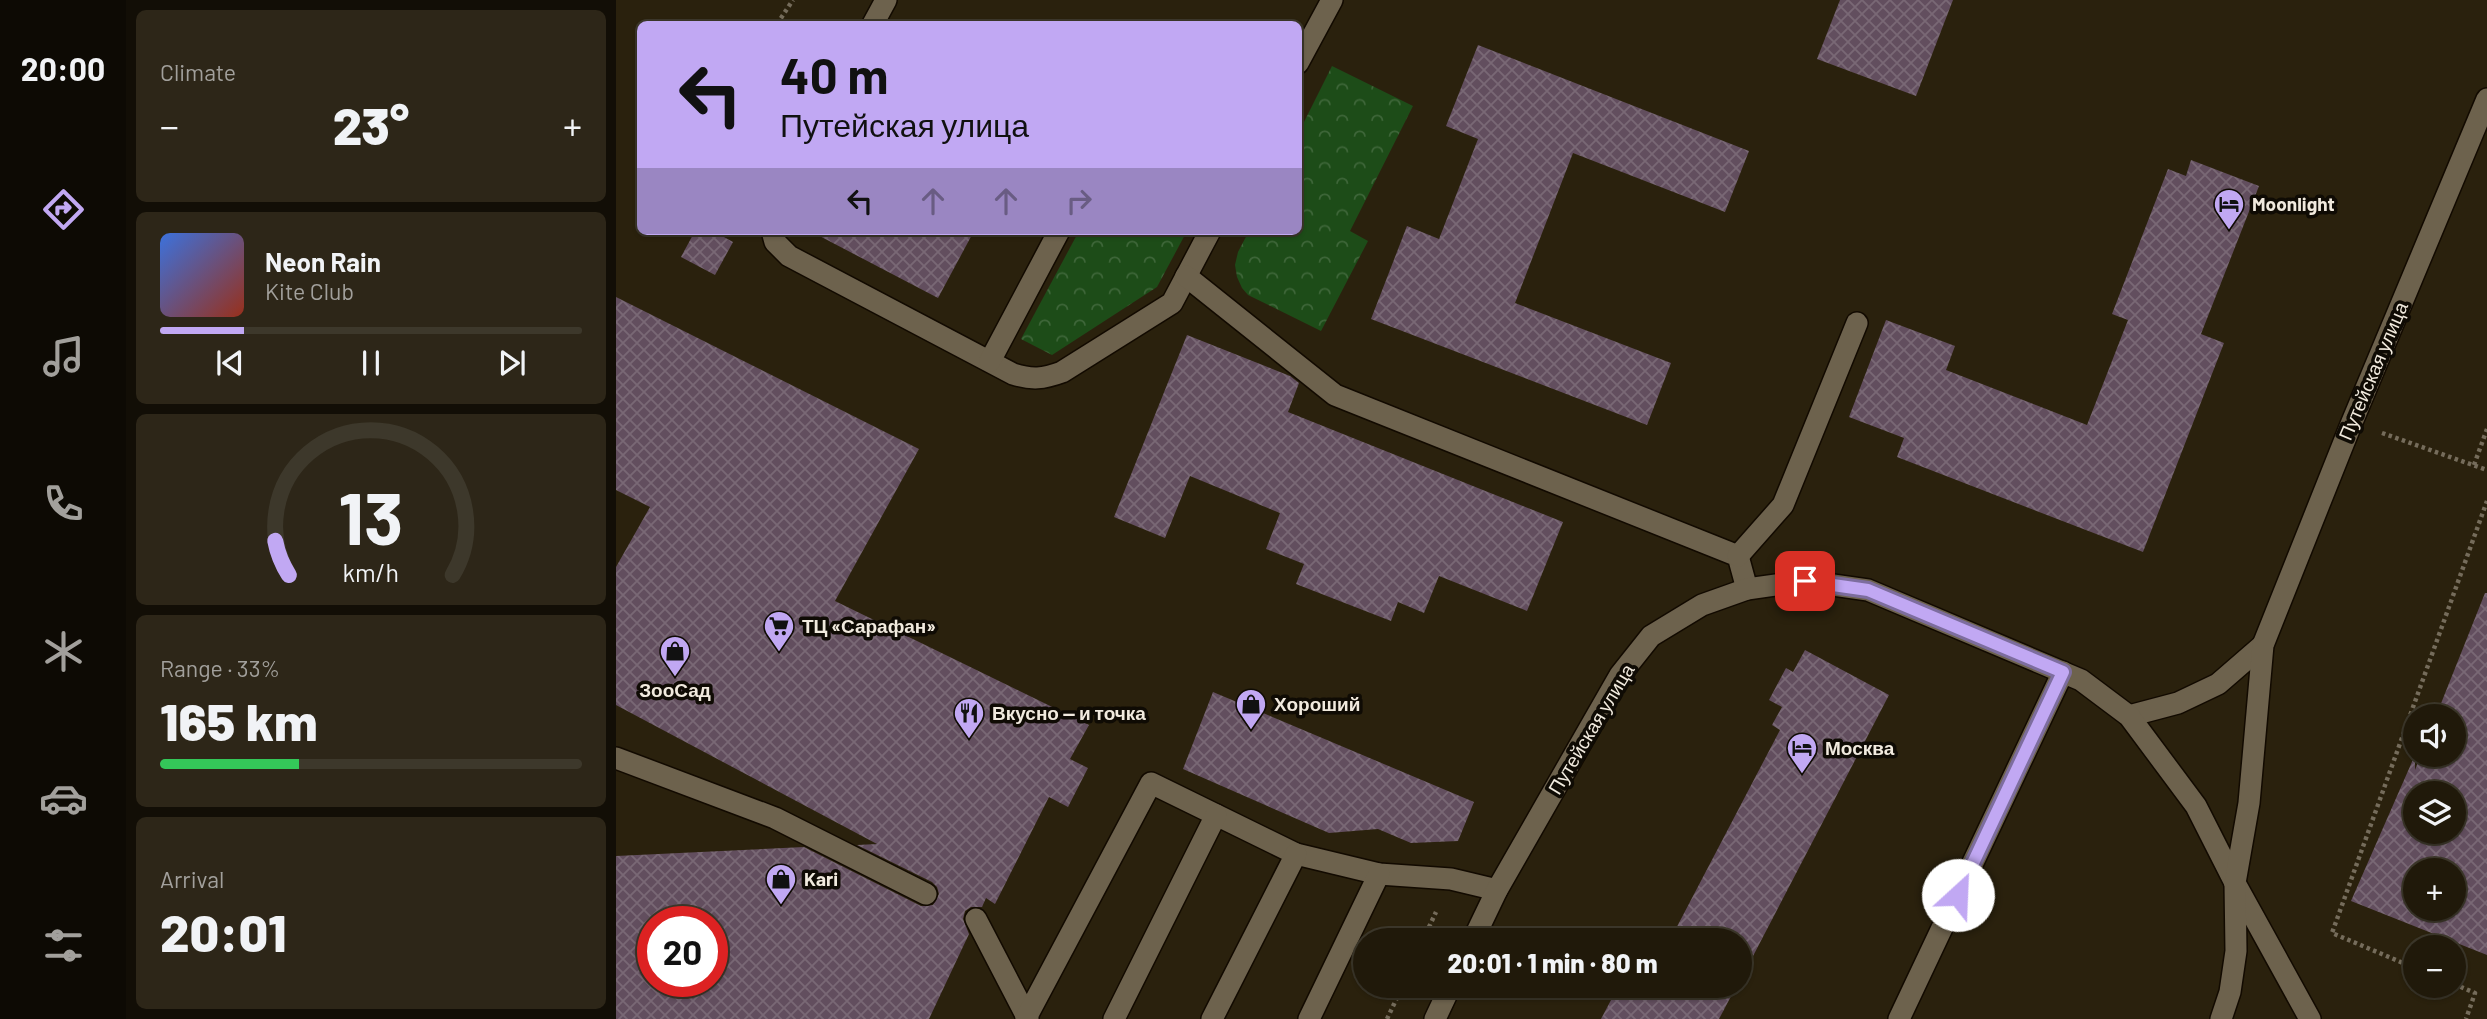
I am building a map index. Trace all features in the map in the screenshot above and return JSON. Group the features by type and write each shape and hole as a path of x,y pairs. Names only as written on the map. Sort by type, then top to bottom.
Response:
{"street":[{"path":"875,21 886,0"},
{"path":"1302,56 1332,0"},
{"name":"Путейская улица","path":"2263,645 2352,422 2487,99"},
{"path":"773,235 775,242 789,256 1029,380 1062,372 1171,303 1208,235"},
{"path":"990,361 1057,235"},
{"path":"1186,276 1335,394 1738,556"},
{"path":"1738,556 1783,505 1857,323"},
{"path":"1738,556 1746,589"},
{"name":"Путейская улица","path":"1479,928 1497,890 1620,675 1651,636 1702,605 1746,589 1805,581 1868,590 2081,680 2129,716 2196,807 2310,1019"},
{"path":"2129,716 2178,703 2218,684 2263,645"},
{"path":"2221,1019 2230,992 2236,951 2235,883 2249,803 2263,645"},
{"path":"1899,1019 2063,672"},
{"path":"616,758 775,818 926,894"},
{"path":"1027,1019 1151,783 1296,854 1379,874 1451,879 1497,890"},
{"path":"1114,1019 1216,815"},
{"path":"1212,1019 1296,854"},
{"path":"1309,1019 1379,874"},
{"path":"976,919 1027,1019"},
{"path":"1435,1019 1445,998"}],"path":[{"path":"779,21 793,0"},
{"path":"2352,422 2487,470"},
{"path":"2474,465 2487,429"},
{"path":"2403,963 2332,933 2487,501"},
{"path":"2466,989 2475,993 2466,1019"},
{"path":"1387,1019 1397,998"}],"green space":[{"path":"1332,66 1413,106 1350,231 1368,241 1321,331 1248,295 1237,277 1235,265 1247,235 1302,235 1302,126"},
{"path":"1077,235 1185,235 1157,287 1052,355 1021,339"}],"building":[{"path":"1840,0 1953,0 1916,96 1817,59"},
{"path":"1478,45 1749,151 1725,212 1573,153 1515,303 1671,363 1647,425 1371,319 1407,226 1439,239 1478,139 1446,126"},
{"path":"2191,160 2259,186 2201,334 2224,343 2143,552 1897,457 1904,438 1849,417 1886,320 1955,346 1946,370 2087,425 2128,320 2112,314 2168,169 2186,176"},
{"path":"693,235 720,235 733,242 715,275 681,257"},
{"path":"818,235 972,235 938,298"},
{"name":"ТЦ «Сарафан»","path":"616,297 919,449 835,601 1089,725 1070,759 1088,768 1068,807 1049,797 995,904 986,898 982,907 971,907 965,911 963,919 969,934 929,1019 616,1019 616,856 804,847 921,906 933,905 939,894 932,882 857,845 877,844 616,705 616,567 650,507 616,490"},
{"path":"1187,335 1290,376 1299,383 1288,412 1563,522 1527,611 1439,576 1424,613 1398,602 1391,621 1296,584 1304,564 1266,549 1280,513 1190,476 1165,538 1114,517"},
{"path":"2487,593 2487,955 2466,947 2466,935 2437,935 2351,901 2403,782 2403,844 2466,844 2466,781 2404,781 2410,767 2415,767 2415,770 2416,767 2466,767 2466,704 2441,704"},
{"name":"Москва","path":"1805,650 1889,695 1752,958 1752,928 1676,928 1780,730 1772,725 1782,707 1769,700 1786,668 1793,672"},
{"name":"Хороший","path":"1213,692 1474,802 1458,841 1411,843 1378,829 1329,833 1183,769"},
{"path":"1612,998 1730,998 1719,1019 1601,1019"}],"place":[{"name":"Moonlight","path":"2229,231"},
{"name":"ТЦ «Сарафан»","path":"779,653"},
{"name":"ЗооСад","path":"675,678"},
{"name":"Хороший","path":"1251,731"},
{"name":"Вкусно — и точка","path":"969,740"},
{"name":"Москва","path":"1802,775"},
{"name":"Kari","path":"781,906"}],"route":[{"path":"1805,581 1868,590 2063,672 1958,895"}]}
